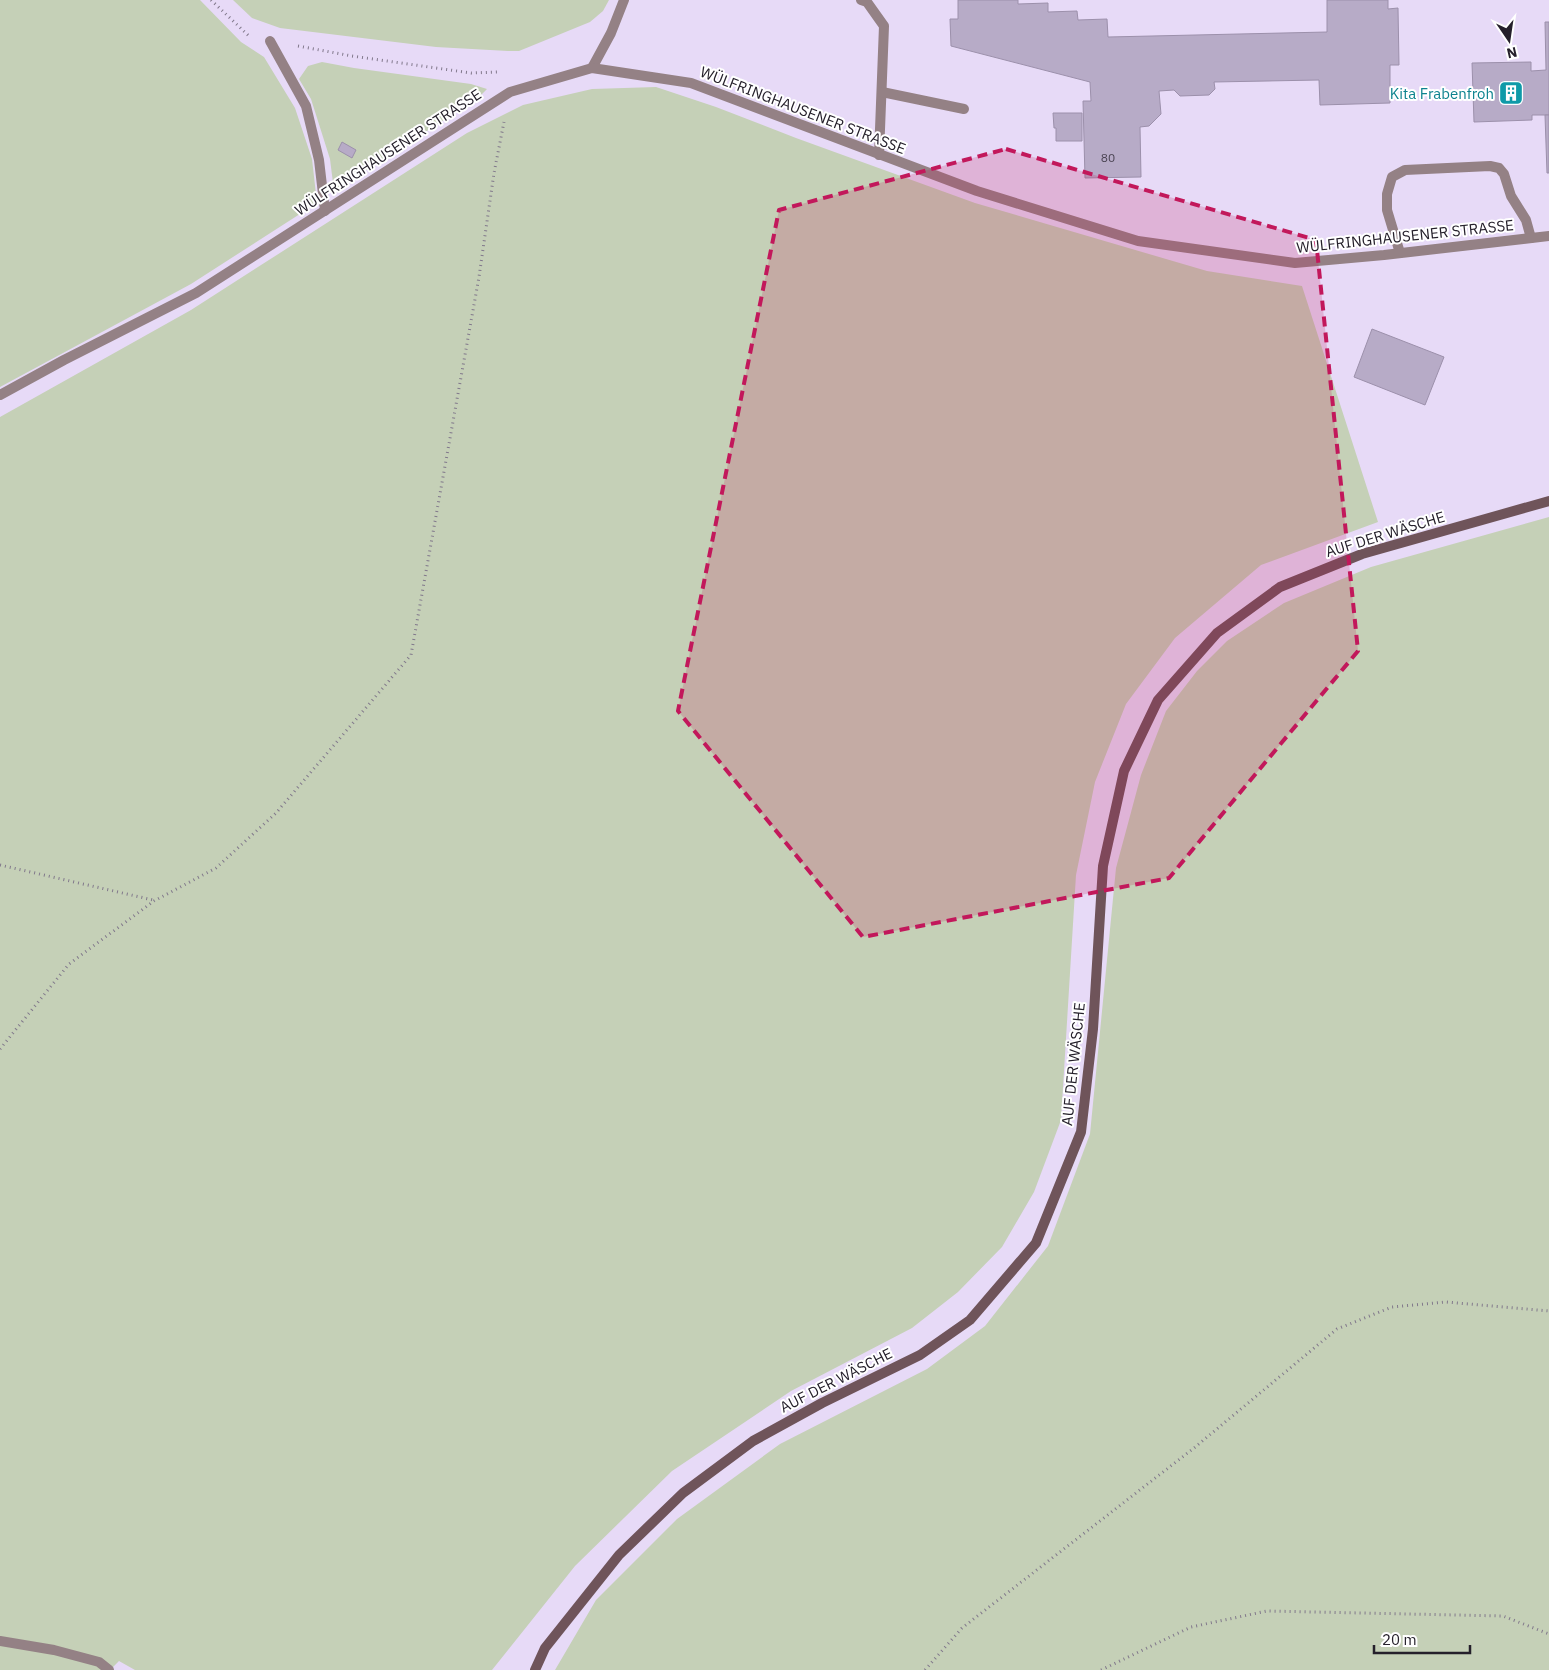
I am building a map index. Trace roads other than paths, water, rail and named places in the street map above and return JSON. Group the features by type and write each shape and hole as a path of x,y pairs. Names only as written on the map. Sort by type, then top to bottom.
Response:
{"street":[{"path":"592,68 611,32 624,0"},
{"path":"861,0 867,2 884,26 879,155"},
{"path":"270,41 306,106 319,160 325,211"},
{"name":"WÜLFRINGHAUSENER STRASSE","path":"0,395 64,360 196,293 510,92 592,68 692,83 977,191 1138,241 1295,263 1549,236"},
{"path":"882,92 964,109"},
{"path":"1400,253 1387,210 1387,194 1392,177 1405,170 1490,166 1499,168 1504,174 1511,196 1526,220 1531,238"},
{"name":"AUF DER WÄSCHE","path":"535,1670 545,1648 619,1555 683,1493 753,1440 822,1403 920,1355 970,1320 1036,1243 1082,1132 1093,1029 1103,866 1124,771 1158,700 1218,633 1280,587 1362,554 1549,501"},
{"path":"0,1641 54,1650 99,1662 109,1670"}],"place":[{"name":"Kita Frabenfroh","path":"1511,93"}]}
